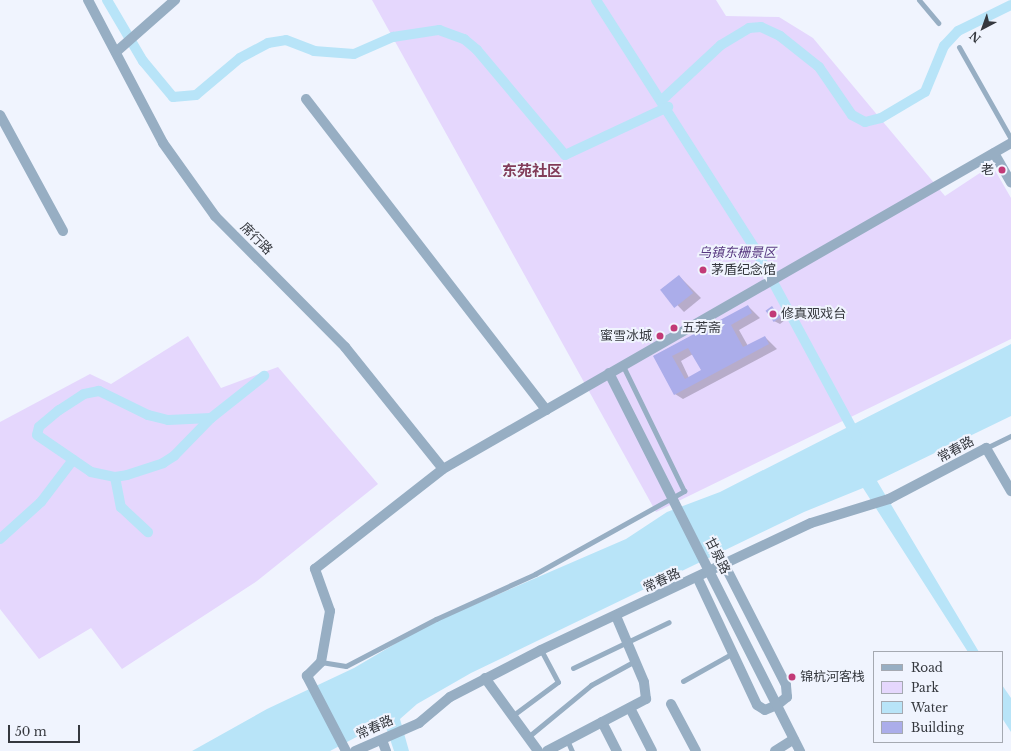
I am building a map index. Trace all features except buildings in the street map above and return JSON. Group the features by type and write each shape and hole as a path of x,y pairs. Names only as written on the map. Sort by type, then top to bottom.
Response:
{"street":[{"name":"席行路","path":"88,0 119,49 163,142 215,216 345,347 443,469"},
{"path":"119,49 163,4 175,0"},
{"path":"306,99 546,410"},
{"path":"0,115 63,230"},
{"path":"346,751 307,676 321,662 330,611 315,568 443,469 1011,143"},
{"path":"994,153 1011,183"},
{"name":"甘泉路","path":"609,373 757,663 800,751"},
{"path":"986,448 1011,490"},
{"name":"常春路","path":"355,751 409,727 450,697 541,650 698,579 811,523 867,504 889,499 986,448"},
{"path":"698,579 757,705 765,710 777,705 787,697 786,685 725,566"},
{"path":"546,751 646,699 647,693 616,616"},
{"path":"485,678 538,751"},
{"path":"671,704 696,751"},
{"path":"630,708 652,751"},
{"path":"602,722 617,751"},
{"path":"384,738 386,751"},
{"path":"774,751 794,739"}],"lane":[{"path":"919,0 938,23"},
{"path":"959,47 1011,139"},
{"path":"321,662 346,666 436,619 535,574 684,491 622,366"},
{"path":"986,448 1011,436"},
{"path":"573,668 669,622"},
{"path":"512,716 558,682 541,650"},
{"path":"683,681 733,653"},
{"path":"528,737 591,685 635,661"},
{"path":"567,740 572,751"}],"green space":[{"name":"乌镇东栅景区","path":"372,0 716,0 726,16 779,17 813,38 945,196 992,165 1011,198 1011,339 656,512"},
{"path":"188,336 221,388 278,367 378,484 257,581 122,669 91,628 39,659 0,609 0,422 90,374 111,384"}],"water":[{"path":"1011,344 1011,416 877,481 978,651 967,651 863,488 804,512 471,673 417,704 400,719 409,751 394,751 386,727 381,724 330,751 192,751 267,709 354,668 427,625 626,539 667,512 720,492"},
{"path":"1003,686 1011,698 1011,732 1003,720"}],"waterway":[{"path":"107,0 143,61 173,97 196,95 240,58 268,43 286,40 314,51 354,54 393,37 439,30 464,39 477,50 565,155 668,107"},
{"path":"596,0 754,247 856,436"},
{"path":"663,99 721,45 749,28 761,27 780,36 819,67 852,115 865,122 881,118 925,92 944,46 958,31 1011,5"},
{"path":"211,418 168,420 148,415 99,391 84,394 59,410 39,427 37,435 91,472 115,477 127,475 163,463 174,456 211,418 264,376"},
{"path":"0,539 41,502 73,460"},
{"path":"115,477 121,507 148,532"}],"place":[{"name":"老","path":"1002,170"},
{"name":"茅盾纪念馆","path":"703,270"},
{"name":"修真观戏台","path":"773,314"},
{"name":"五芳斋","path":"674,328"},
{"name":"蜜雪冰城","path":"660,336"},
{"name":"锦杭河客栈","path":"792,677"}],"district":[{"name":"东苑社区","path":"532,171"}]}
